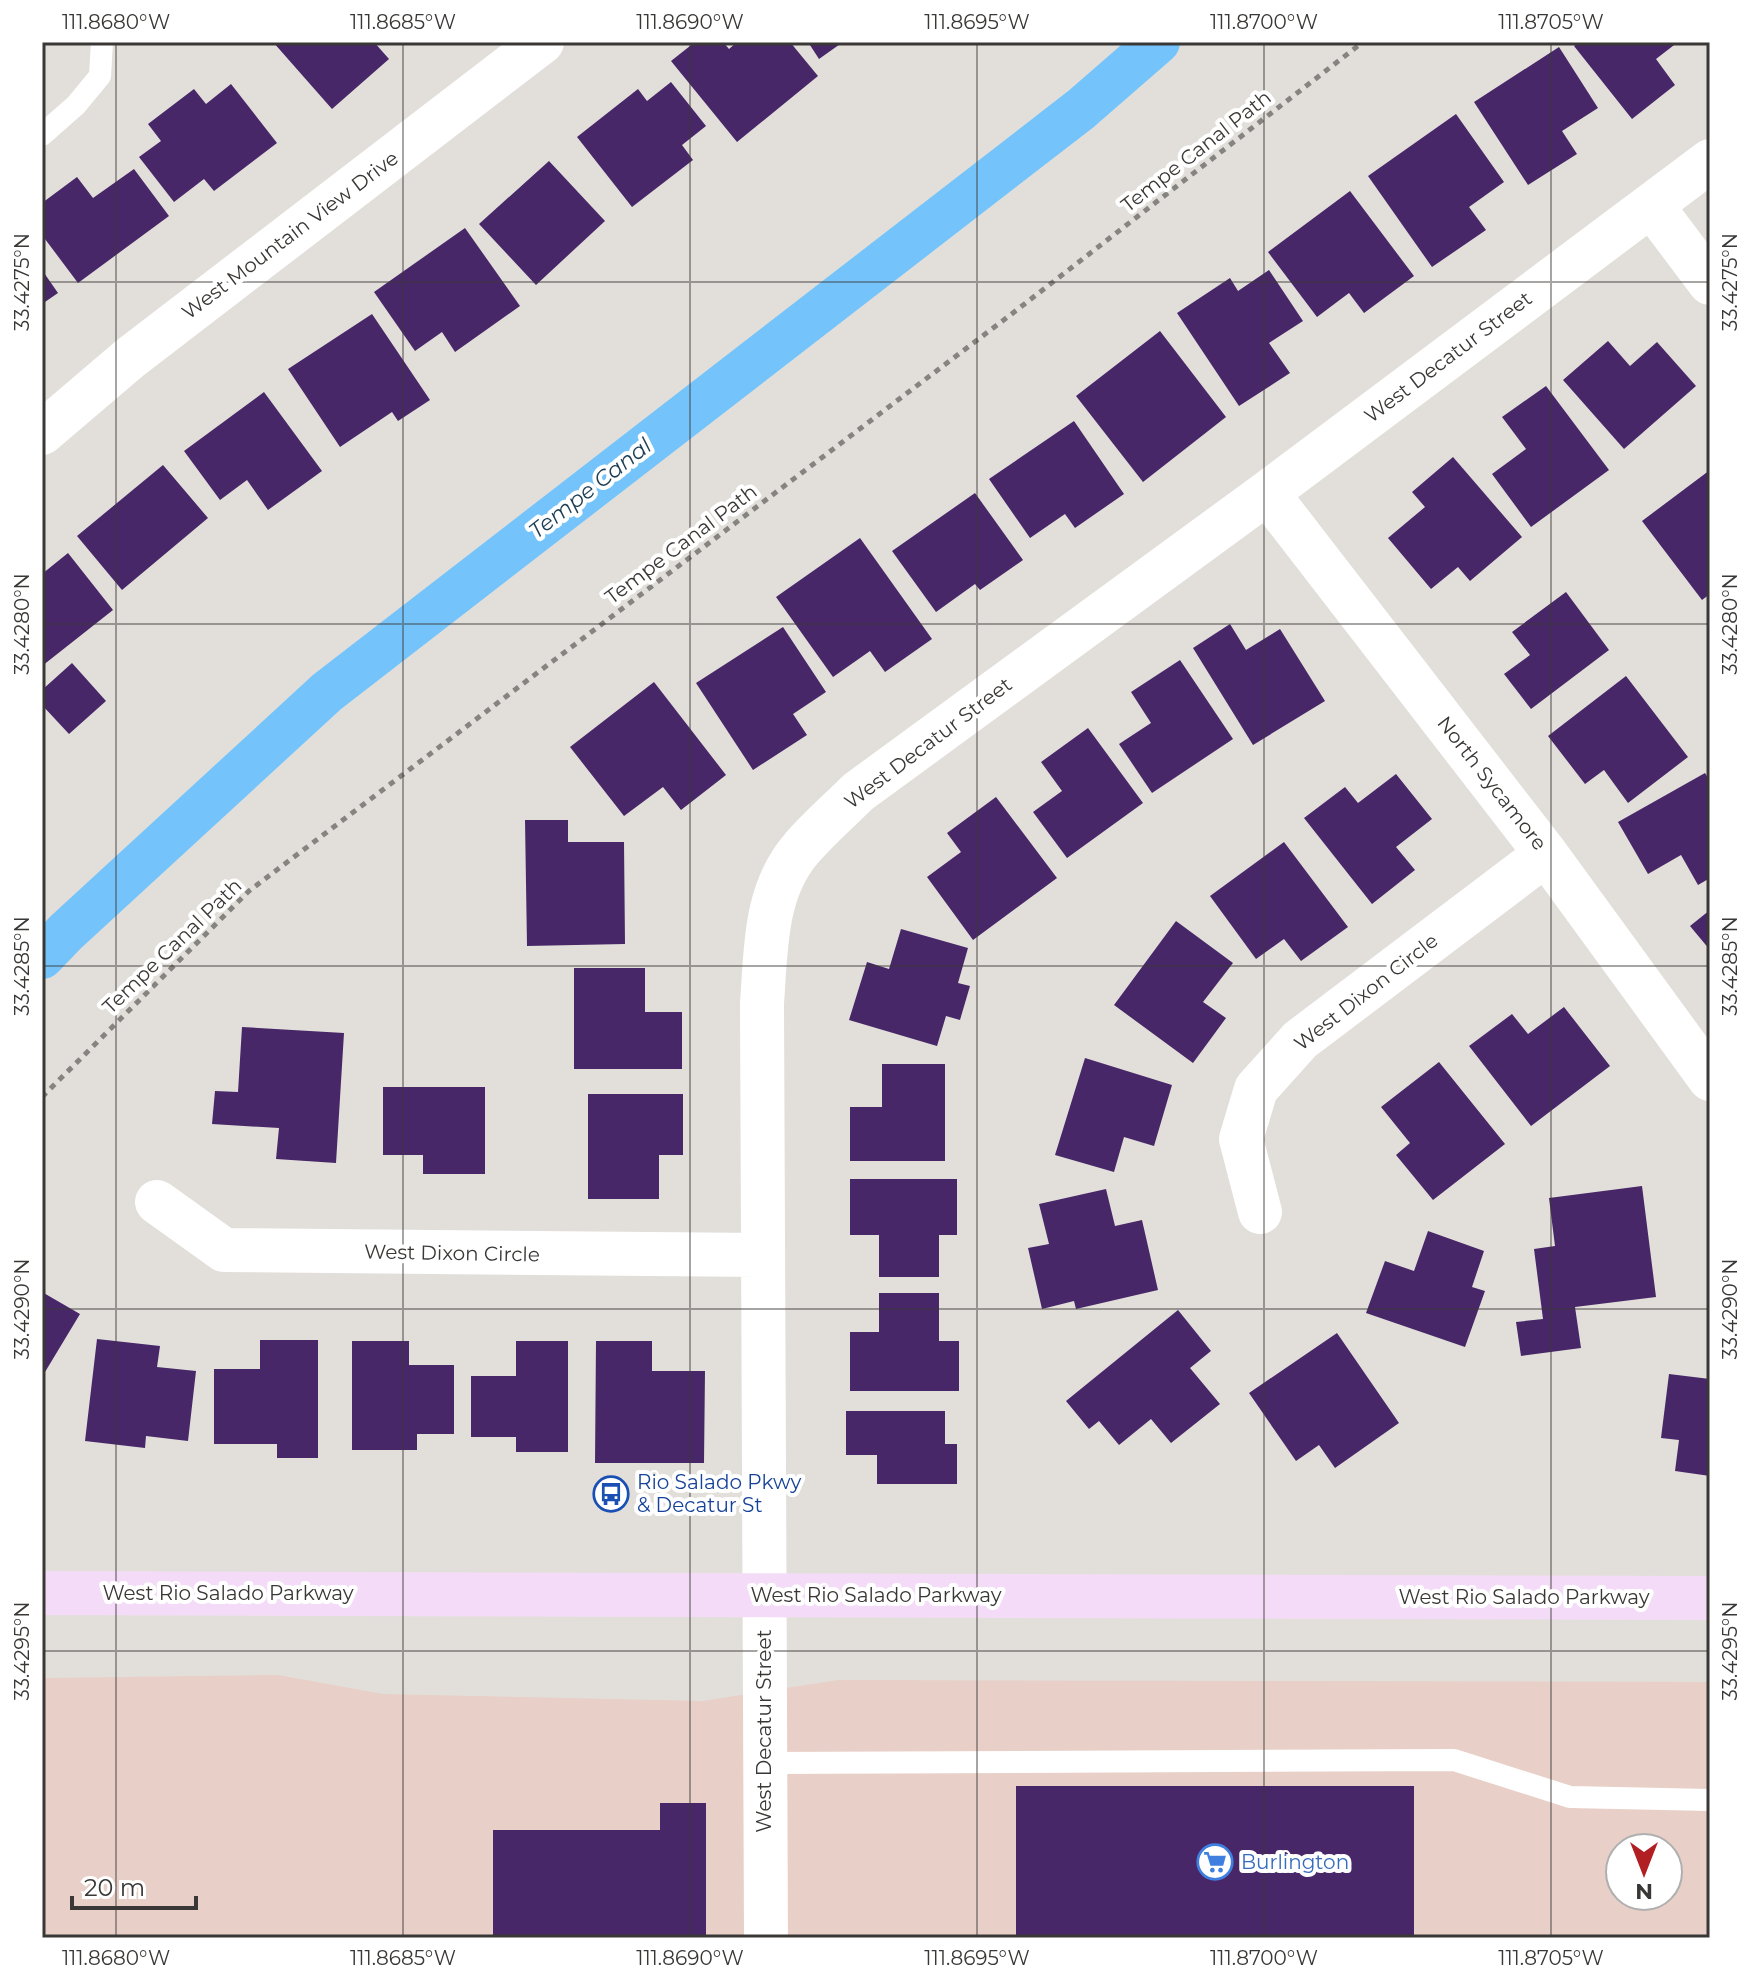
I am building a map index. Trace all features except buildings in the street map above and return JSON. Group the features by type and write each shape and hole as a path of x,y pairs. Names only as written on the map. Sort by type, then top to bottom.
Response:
{"main road":[{"name":"West Rio Salado Parkway","path":"42,1593 1710,1598"}],"street":[{"name":"West Mountain View Drive","path":"42,433 130,358 539,43"},
{"name":"West Decatur Street","path":"766,1938 762,1003 768,919 782,883 799,851 858,792 1267,493 1710,161"},
{"path":"1652,206 1710,283"},
{"name":"North Sycamore","path":"1267,493 1546,854 1710,1079"},
{"name":"West Dixon Circle","path":"1260,1212 1241,1139 1256,1089 1300,1040 1546,854"},
{"name":"West Dixon Circle","path":"157,1202 224,1250 763,1255"}],"lane":[{"path":"42,135 76,105 100,76 102,42"},
{"path":"764,1763 1454,1760 1570,1797 1710,1800"}],"path":[{"name":"Tempe Canal Path","path":"42,1097 249,891 1009,316 1363,42"}],"shaded area":[{"path":"278,1675 383,1694 703,1701 838,1680 1710,1682 1710,1938 42,1938 42,1678"}],"waterway":[{"name":"Tempe Canal","path":"42,957 327,692 1081,109 1158,42"}],"place":[{"name":"Rio Salado Pkwy & Decatur St","path":"611,1494"},
{"name":"Burlington","path":"1215,1862"}]}
